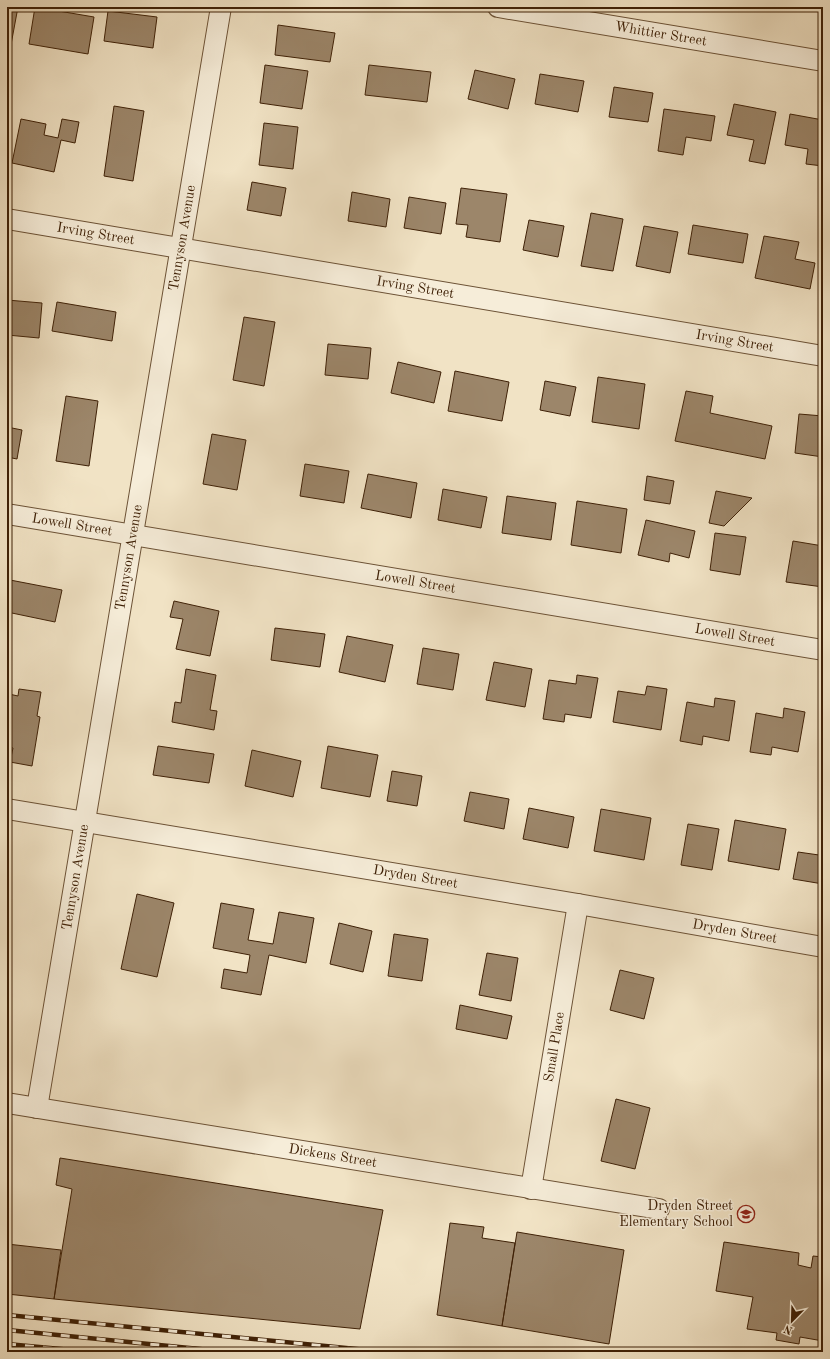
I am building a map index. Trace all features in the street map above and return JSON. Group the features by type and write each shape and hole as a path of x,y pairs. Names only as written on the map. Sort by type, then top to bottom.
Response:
{"street":[{"name":"Tennyson Avenue","path":"37,1108 220,7"},
{"name":"Whittier Street","path":"498,7 823,61"},
{"name":"Irving Street","path":"7,219 823,356"},
{"name":"Lowell Street","path":"7,514 823,650"},
{"name":"Dryden Street","path":"7,809 578,904 823,947"},
{"name":"Small Place","path":"531,1189 578,904"},
{"name":"Dickens Street","path":"7,1103 659,1209"}],"building":[{"path":"7,7 18,7 10,50 7,49"},
{"path":"35,7 94,17 88,54 29,44"},
{"path":"108,11 157,17 153,48 104,41"},
{"path":"278,25 335,33 330,62 275,55"},
{"path":"265,65 308,71 302,109 260,103"},
{"path":"369,65 431,72 427,102 365,95"},
{"path":"475,70 515,79 508,109 468,99"},
{"path":"540,74 584,81 578,112 535,104"},
{"path":"614,87 653,93 648,122 609,117"},
{"path":"734,104 776,112 765,164 749,161 754,140 727,135"},
{"path":"114,106 144,111 133,181 104,176"},
{"path":"664,109 715,116 711,141 686,137 683,155 658,151"},
{"path":"790,114 823,120 823,166 806,164 808,149 785,145"},
{"path":"21,119 46,124 44,135 58,138 62,119 79,122 75,143 61,140 54,172 12,163"},
{"path":"264,123 298,127 293,169 259,165"},
{"path":"252,182 286,188 281,216 247,210"},
{"path":"461,188 507,194 500,242 466,237 468,225 456,224"},
{"path":"352,192 390,199 386,227 348,221"},
{"path":"409,197 446,203 441,234 404,228"},
{"path":"591,213 623,219 613,271 581,266"},
{"path":"529,220 564,226 558,257 523,250"},
{"path":"693,225 748,234 743,263 688,254"},
{"path":"644,226 678,232 670,273 636,266"},
{"path":"764,236 799,242 795,259 815,263 810,289 755,278"},
{"path":"7,300 42,303 39,338 7,335"},
{"path":"57,302 116,312 112,341 52,331"},
{"path":"244,317 275,322 264,386 233,380"},
{"path":"328,344 371,348 368,379 325,375"},
{"path":"398,362 441,372 434,403 391,393"},
{"path":"455,371 509,382 502,421 448,411"},
{"path":"598,377 645,384 639,429 592,422"},
{"path":"545,381 576,387 570,416 540,410"},
{"path":"686,391 713,396 710,413 772,426 765,459 675,441"},
{"path":"66,396 98,401 89,466 56,461"},
{"path":"799,414 823,416 823,457 795,453"},
{"path":"7,427 22,430 17,459 7,457"},
{"path":"212,434 246,440 237,490 203,484"},
{"path":"305,464 349,471 344,503 300,496"},
{"path":"368,474 417,483 411,518 361,508"},
{"path":"647,476 674,481 670,504 644,500"},
{"path":"443,489 487,497 481,528 438,520"},
{"path":"716,491 752,498 724,526 709,523"},
{"path":"507,496 556,503 551,540 502,533"},
{"path":"577,501 627,509 621,553 571,545"},
{"path":"646,520 695,531 689,558 670,553 669,562 638,555"},
{"path":"715,533 746,537 740,575 710,570"},
{"path":"793,541 823,546 823,587 786,582"},
{"path":"10,580 62,590 55,622 7,612 7,596"},
{"path":"174,601 219,611 210,656 176,649 183,619 170,617"},
{"path":"275,628 325,634 320,667 271,660"},
{"path":"347,636 393,645 385,682 339,672"},
{"path":"423,648 459,654 453,690 417,684"},
{"path":"494,662 532,669 525,707 486,700"},
{"path":"186,669 216,675 210,710 217,711 214,730 172,722 175,702 181,703"},
{"path":"577,675 598,678 591,718 565,714 564,722 543,719 549,680 576,684"},
{"path":"647,686 667,689 661,730 613,722 618,691 645,695"},
{"path":"19,689 41,692 37,716 40,717 32,766 10,762 13,748 7,747 9,694 18,696"},
{"path":"715,698 735,701 729,741 703,736 702,745 680,741 687,702 714,707"},
{"path":"784,708 805,712 798,752 772,747 771,755 750,752 756,713 783,718"},
{"path":"158,746 214,754 209,783 153,775"},
{"path":"328,746 378,755 370,797 321,788"},
{"path":"252,750 301,761 293,797 245,786"},
{"path":"392,771 422,776 417,806 387,801"},
{"path":"470,792 509,799 504,829 464,821"},
{"path":"529,808 574,817 568,848 523,839"},
{"path":"601,809 651,818 644,860 594,851"},
{"path":"735,820 786,829 779,870 728,861"},
{"path":"688,824 719,829 712,870 681,865"},
{"path":"821,841 823,842 823,884 793,879 798,852 819,855"},
{"path":"137,894 174,903 157,977 121,969"},
{"path":"221,903 254,909 248,940 273,944 279,912 314,918 306,963 269,955 261,995 221,988 224,969 247,973 250,955 213,948"},
{"path":"339,923 372,931 363,972 330,964"},
{"path":"394,934 428,939 422,981 388,976"},
{"path":"487,953 518,958 511,1001 479,995"},
{"path":"620,970 654,978 644,1019 610,1010"},
{"path":"460,1005 512,1016 507,1039 456,1029"},
{"path":"616,1099 650,1108 635,1169 601,1161"},
{"path":"60,1158 383,1210 360,1329 54,1299 72,1189 56,1185"},
{"path":"450,1223 484,1227 482,1238 515,1243 502,1326 437,1315"},
{"path":"517,1232 624,1250 609,1344 502,1326"},
{"path":"724,1242 799,1253 798,1265 811,1268 813,1256 823,1257 823,1341 800,1337 799,1344 776,1340 777,1333 747,1329 753,1297 716,1291"},
{"path":"7,1244 61,1250 54,1299 7,1294"}],"railway":[{"path":"7,1315 387,1352"},
{"path":"7,1330 230,1352"},
{"path":"7,1344 93,1352"}],"place":[{"name":"Dryden Street Elementary School","path":"746,1214"}]}
